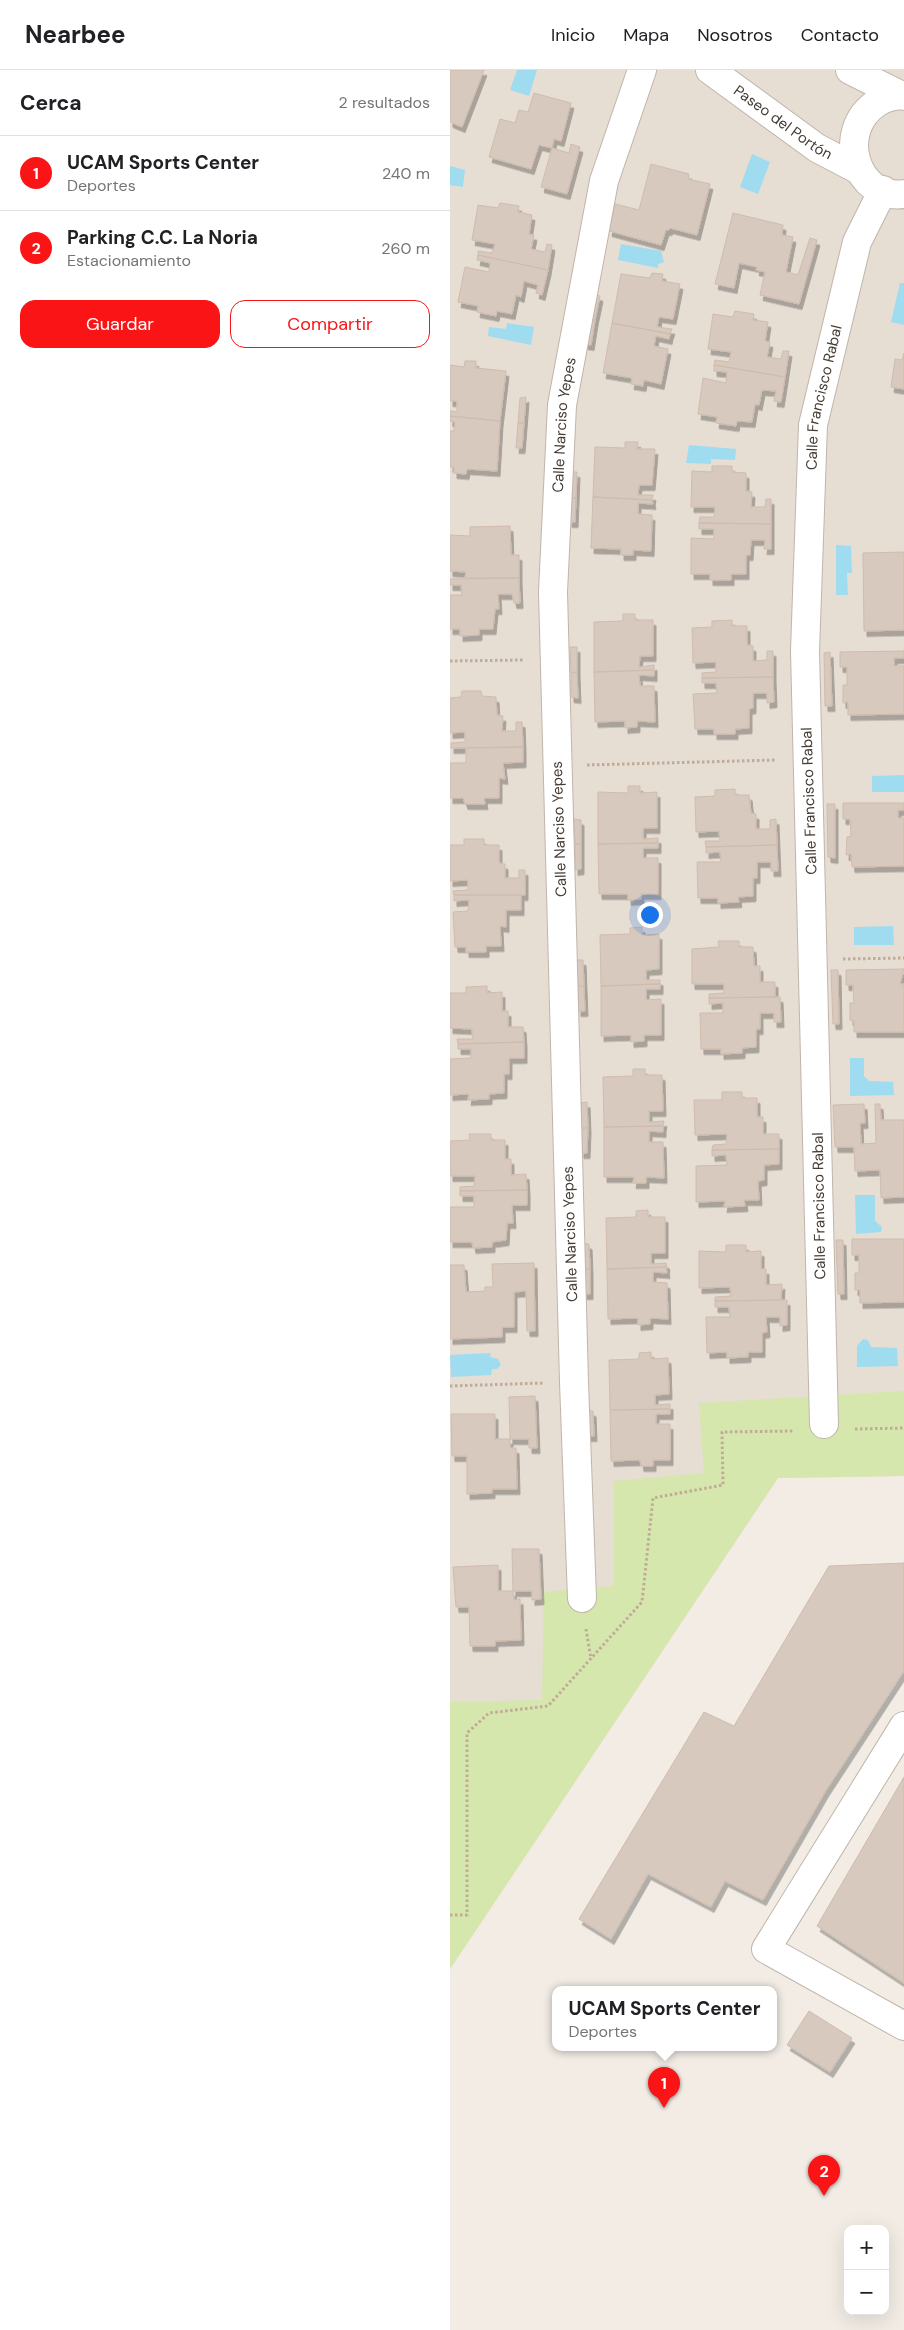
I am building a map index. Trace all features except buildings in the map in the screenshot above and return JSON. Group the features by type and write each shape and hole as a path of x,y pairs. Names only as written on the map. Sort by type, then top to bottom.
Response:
{"street":[{"name":"Calle Narciso Yepes","path":"582,1598 574,1382 553,592 562,405 604,181 642,70"},
{"name":"Paseo del Portón","path":"710,70 817,148 859,170 870,183 897,194"},
{"path":"850,70 902,95"},
{"path":"859,170 854,154 853,137 859,121 870,108 884,99 902,95"},
{"name":"Calle Francisco Rabal","path":"824,1424 805,651 813,425 857,242 897,194"},
{"path":"904,1726 766,1949 904,2026"}],"path":[{"path":"450,661 554,660"},
{"path":"557,766 807,760"},
{"path":"813,959 904,958"},
{"path":"450,1386 574,1382"},
{"path":"854,1429 904,1428"},
{"path":"450,1915 467,1915 467,1733 489,1714 548,1706 642,1602 653,1498 724,1486 722,1432 797,1430"}],"shaded area":[{"path":"450,70 904,70 904,1476 778,1478 450,1969"}],"green space":[{"path":"904,1391 904,1476 778,1478 450,1969 450,1702 542,1700 544,1592 614,1586 614,1481 704,1473 699,1403"}],"water":[{"path":"517,70 537,70 529,96 510,90"},
{"path":"752,154 770,162 758,194 740,187"},
{"path":"450,166 465,170 463,187 450,185"},
{"path":"621,244 661,251 664,262 658,264 658,268 618,260"},
{"path":"900,283 904,283 904,325 891,322"},
{"path":"507,323 534,327 531,345 488,336 489,327 506,329"},
{"path":"689,445 736,449 735,460 711,459 711,464 686,463"},
{"path":"836,545 851,546 852,573 847,573 848,595 836,595"},
{"path":"904,775 904,792 872,792 872,776"},
{"path":"893,926 894,945 854,945 854,927"},
{"path":"850,1058 864,1058 864,1076 869,1081 893,1082 894,1095 850,1096"},
{"path":"855,1195 875,1195 875,1221 882,1227 881,1232 856,1234"},
{"path":"863,1339 868,1340 871,1347 897,1348 898,1366 857,1367 857,1346"},
{"path":"491,1353 490,1357 498,1359 501,1365 497,1369 492,1369 491,1375 451,1377 450,1355"}],"place":[{"name":"UCAM Sports Center","path":"664,2108"},
{"name":"Parking C.C. La Noria","path":"824,2196"}]}
